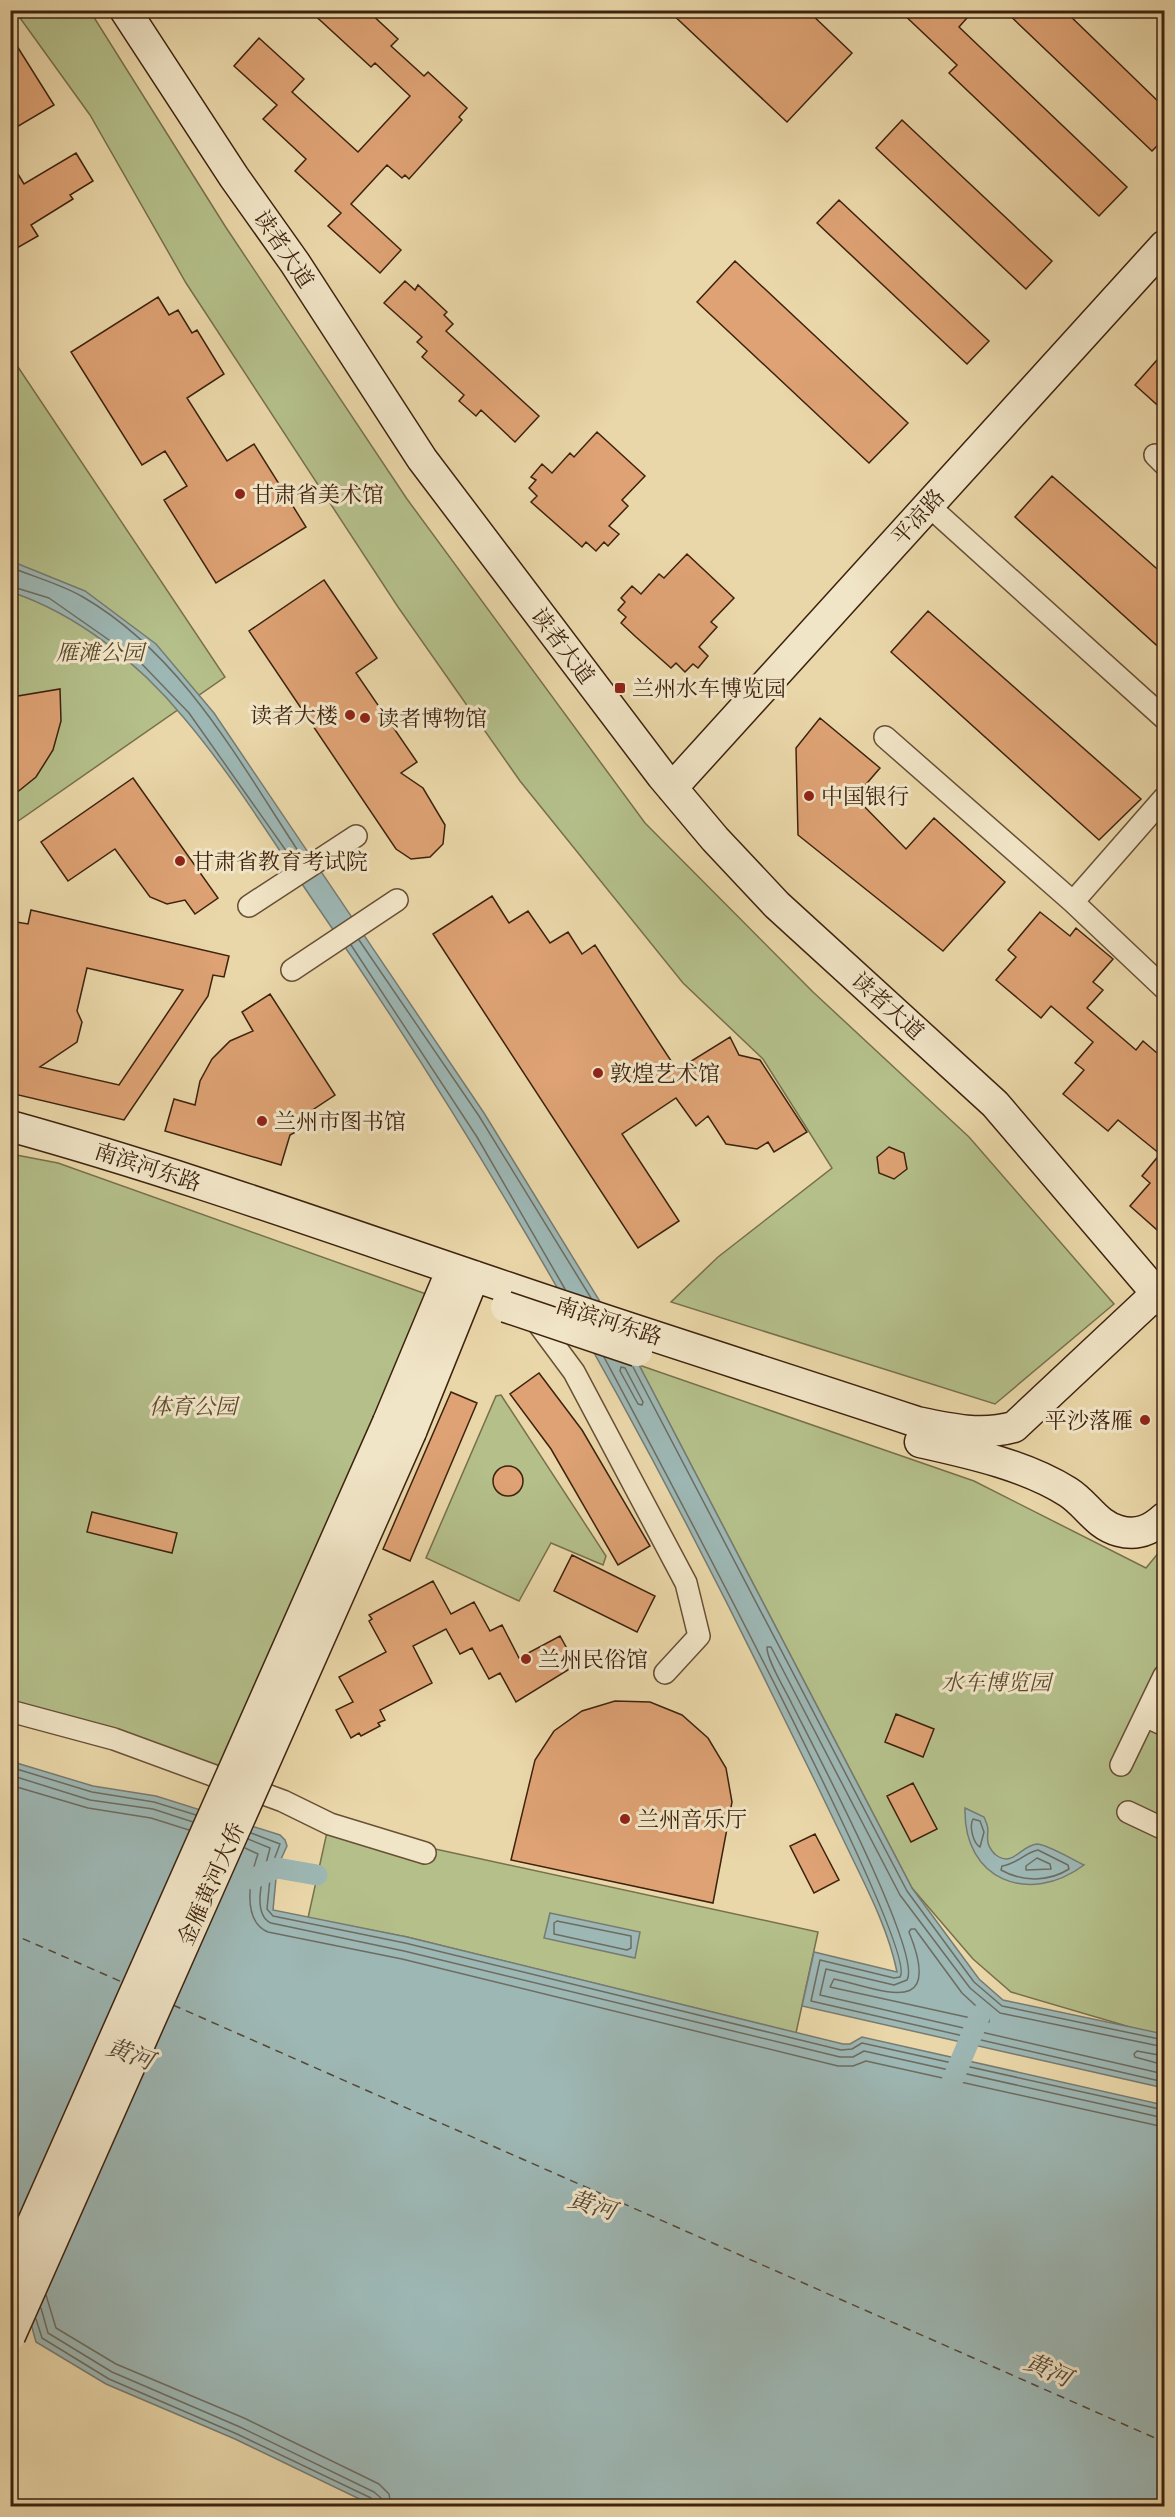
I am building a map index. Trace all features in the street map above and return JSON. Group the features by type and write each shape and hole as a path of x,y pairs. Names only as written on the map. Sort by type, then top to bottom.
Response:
{"main road":[{"name":"读者大道","path":"125,10 234,177 295,262 422,459 672,788 763,891 995,1104 1069,1188 1160,1298"},
{"name":"平凉路","path":"672,788 1164,246"},
{"name":"南滨河东路","path":"10,1126 106,1153 911,1440 998,1460 1070,1493 1105,1527 1132,1534 1145,1532 1164,1518"},
{"name":"南滨河东路","path":"10,1146 101,1170 460,1281"},
{"path":"400,1427 460,1281"},
{"name":"南滨河东路","path":"640,1342 917,1422 954,1430 996,1432 1014,1427 1030,1414 1160,1298"},
{"name":"金雁黄河大侨","path":"10,2274 400,1427"},
{"name":"金雁黄河大侨","path":"10,2336 400,1427"}],"street":[{"path":"928,506 1164,717"},
{"path":"885,737 1073,902 1164,988"},
{"path":"1073,902 1164,798"},
{"path":"249,906 349,841"},
{"path":"300,965 391,904"},
{"path":"509,1298 574,1372 686,1583 699,1636 665,1673"},
{"path":"1121,1765 1164,1676"},
{"path":"10,1711 114,1739 283,1801 330,1824 425,1853"},
{"path":"1145,1716 1164,1725"},
{"path":"1128,1812 1164,1829"}],"green space":[{"path":"15,11 90,11 225,226 407,499 645,823 813,992 969,1137 1114,1304 995,1404 671,1302 718,1257 832,1168 763,1059 683,983 520,781 398,607 186,283 90,115"},
{"name":"雁滩公园","path":"10,355 225,677 11,826 10,826"},
{"name":"体育公园","path":"11,1154 58,1163 443,1300 222,1779 11,1720"},
{"name":"水车博览园","path":"639,1365 974,1481 1146,1568 1164,1546 1164,2037 1011,1992 973,1959 912,1888"},
{"path":"501,1395 606,1556 603,1565 551,1543 519,1601 426,1558 496,1396"},
{"path":"327,1832 426,1847 818,1932 796,2033 407,1937 308,1918"}],"water":[{"path":"11,561 85,591 156,644 214,713 484,1113 639,1365 912,1888 979,1979 1003,2000 1164,2034 1164,2088 802,2006 814,1952 897,1972 888,1938 875,1905 801,1752 723,1596 617,1394 562,1295 444,1099 383,1003 220,764 166,698 127,660 60,613 11,592"},
{"name":"黄河","path":"10,1761 93,1786 156,1796 280,1835 287,1846 277,1868 273,1910 407,1937 843,2044 850,2044 862,2037 1164,2105 1164,2506 374,2506 235,2439 106,2384 36,2342 19,2280 10,2276"},
{"path":"965,1808 984,1817 988,1829 989,1845 996,1855 1002,1858 1012,1857 1031,1845 1037,1844 1053,1849 1084,1865 1063,1877 1042,1884 1022,1884 1003,1879 987,1868 975,1853 967,1833"},
{"path":"550,1913 640,1932 635,1958 544,1938"}],"building":[{"path":"309,10 367,10 398,39 391,46 424,76 428,72 467,108 459,117 462,120 409,179 405,175 402,178 387,165 351,204 401,250 380,273 328,226 341,213 295,171 306,159 263,119 277,105 234,66 259,38 304,79 292,92 358,152 410,96 375,63 371,67"},
{"path":"668,10 807,10 852,53 787,122"},
{"path":"899,10 974,10 959,27 1127,187 1099,216 949,73 957,65"},
{"path":"1004,10 1064,10 1164,107 1164,139 1152,151"},
{"path":"10,35 54,105 10,131"},
{"path":"902,120 1052,261 1026,289 876,148"},
{"path":"76,153 93,181 70,195 73,199 31,225 38,236 10,252 10,161 24,184"},
{"path":"839,200 989,341 967,364 817,223"},
{"path":"735,261 908,423 869,463 697,302"},
{"path":"405,281 415,290 418,285 447,312 444,315 453,324 446,331 539,416 515,442 481,410 476,416 459,401 464,395 422,357 427,351 417,342 422,337 384,303"},
{"path":"158,297 169,315 178,310 192,333 197,330 224,374 187,398 227,461 254,444 306,527 216,583 164,500 187,486 165,451 142,465 71,352"},
{"path":"1164,352 1164,411 1135,385"},
{"path":"597,432 645,476 622,500 628,506 609,526 619,534 608,546 604,542 596,551 586,542 582,547 531,502 537,496 529,488 536,480 531,477 542,464 552,473 570,453 574,457"},
{"path":"1052,476 1164,575 1164,652 1015,517"},
{"path":"687,554 734,598 711,622 717,627 699,647 708,656 698,668 693,664 685,672 676,663 671,668 636,637 621,623 626,617 618,610 625,602 621,598 632,586 641,594 659,574 664,578"},
{"name":"读者大楼","path":"324,580 377,658 356,673 417,762 401,773 423,788 445,825 443,844 430,857 411,859 396,849 249,631"},
{"path":"928,611 1141,799 1099,840 891,652"},
{"path":"60,689 61,721 53,750 36,777 10,798 12,697"},
{"path":"820,718 880,768 855,797 906,849 934,818 1005,882 943,951 798,835 796,748"},
{"path":"133,778 218,898 195,914 185,900 167,904 150,897 115,849 68,881 41,842"},
{"name":"敦煌艺术馆","path":"492,896 509,923 528,911 550,943 568,932 582,954 595,945 677,1070 730,1037 739,1055 760,1060 807,1132 774,1152 768,1142 757,1149 726,1144 708,1116 696,1126 676,1098 622,1134 679,1221 638,1248 433,934"},
{"path":"31,910 229,956 224,977 213,975 208,996 124,1120 10,1093 10,921 28,924","holes":["87,968 183,990 119,1085 40,1067 77,1042 82,1022 77,1011"]},
{"path":"1040,912 1070,936 1076,928 1113,959 1093,982 1103,990 1087,1008 1136,1050 1143,1041 1164,1059 1164,1236 1130,1206 1150,1183 1142,1176 1160,1154 1118,1120 1108,1131 1063,1094 1084,1070 1075,1063 1093,1042 1051,1006 1041,1018 996,980 1016,957 1008,950"},
{"path":"270,994 335,1095 308,1113 303,1128 290,1135 281,1165 165,1131 174,1099 195,1105 200,1081 212,1059 230,1041 253,1031 242,1012"},
{"path":"889,1147 904,1153 907,1169 894,1179 879,1173 877,1157"},
{"path":"539,1373 582,1430 650,1546 618,1565 551,1449 510,1394"},
{"path":"451,1392 477,1403 410,1561 383,1549"},
{"path":"508,1466 514,1467 522,1475 522,1487 514,1495 508,1496 502,1495 494,1487 493,1481 494,1475 502,1467"},
{"path":"92,1512 177,1533 172,1553 87,1532"},
{"path":"572,1555 655,1596 637,1632 554,1591"},
{"name":"兰州民俗馆","path":"433,1581 451,1614 474,1602 490,1631 502,1625 519,1658 560,1636 576,1665 516,1702 500,1673 489,1679 472,1648 460,1654 446,1629 413,1646 432,1683 380,1710 385,1720 378,1723 380,1726 361,1736 359,1733 351,1738 336,1710 353,1702 339,1677 386,1652 369,1621 372,1619 369,1615"},
{"name":"兰州音乐厅","path":"615,1701 650,1702 682,1715 708,1738 726,1768 732,1802 713,1903 511,1860 535,1760 554,1731 582,1711"},
{"path":"896,1714 934,1729 923,1757 885,1742"},
{"path":"913,1783 937,1829 911,1842 887,1796"},
{"path":"815,1834 839,1880 814,1893 790,1846"}],"waterway":[{"path":"252,1879 277,1868 317,1875"},
{"path":"950,2086 980,2015"}],"ferry route":[{"path":"10,1933 122,1982"},
{"path":"173,2005 1164,2442"}],"place":[{"name":"甘肃省美术馆","path":"240,494"},
{"name":"兰州水车博览园","path":"620,688"},
{"name":"读者大楼","path":"350,715"},
{"name":"读者博物馆","path":"365,718"},
{"name":"中国银行","path":"809,796"},
{"name":"甘肃省教育考试院","path":"180,861"},
{"name":"敦煌艺术馆","path":"598,1073"},
{"name":"兰州市图书馆","path":"262,1121"},
{"name":"平沙落雁","path":"1145,1420"},
{"name":"兰州民俗馆","path":"526,1659"},
{"name":"兰州音乐厅","path":"625,1819"}]}
